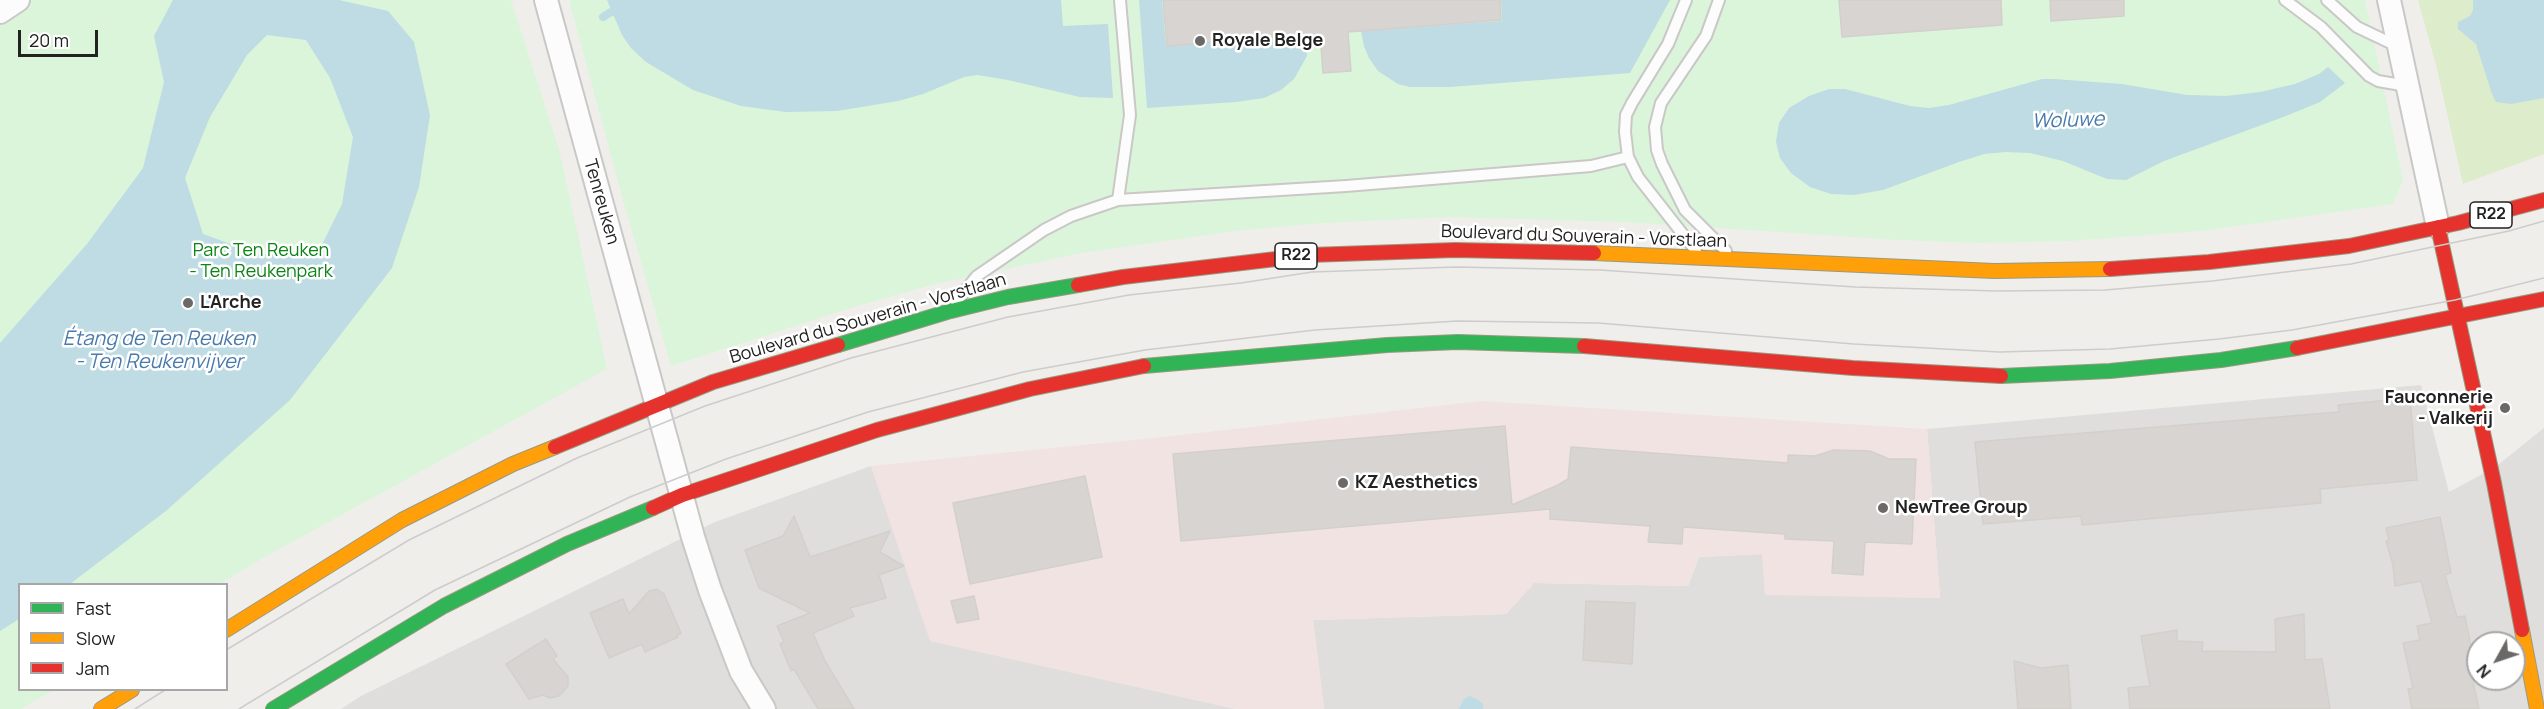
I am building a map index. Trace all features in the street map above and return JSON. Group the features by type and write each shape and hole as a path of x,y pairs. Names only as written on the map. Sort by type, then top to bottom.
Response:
{"main road":[{"name":"Boulevard du Souverain - Vorstlaan","path":"228,629 402,520 513,464 713,382 947,312 1008,297 1123,278 1310,255 1520,250 1994,271 2103,269 2209,262 2349,246 2438,227 2544,200"},
{"path":"2438,227 2494,483 2537,709"},
{"path":"273,709 444,606 567,544 682,495 877,430 1030,389 1145,366 1387,345 1515,342 1853,368 1997,376 2110,371 2294,350 2544,299"},
{"path":"102,709 130,691"}],"street":[{"path":"0,12 18,0"},
{"name":"Tenreuken","path":"546,0 656,405 710,590 741,671 764,709"},
{"path":"2389,0 2438,227"}],"lane":[{"path":"1118,200 1130,115 1120,0"},
{"path":"1686,0 1668,44 1626,115 1625,146 1638,177 1702,258"},
{"path":"1719,0 1706,36 1661,103 1655,127 1657,150 1662,165 1685,210 1735,260"},
{"path":"2285,0 2321,27 2369,76 2378,81 2407,86"},
{"path":"2327,0 2357,27 2399,47"},
{"path":"947,312 977,276 1022,244 1071,216 1118,200 1346,186 1568,168 1591,166 1628,157"}],"shaded area":[{"path":"2421,385 2449,492 2494,468 2544,428 2544,709 1324,709 1313,620 1506,614 1534,583 1688,586 1699,557 1763,554 1765,594 1940,598 1927,429"},
{"path":"1481,401 1927,429 1940,598 1765,595 1762,554 1699,557 1688,586 1534,583 1506,614 1313,620 1324,709 1236,709 930,641 871,466 1163,437"},
{"path":"871,466 931,641 1236,709 341,709 361,696 715,522"}],"green space":[{"name":"Parc Ten Reuken - Ten Reukenpark","path":"32,0 511,0 560,153 607,369 222,583 18,583 18,691 51,691 21,709 0,709 0,22"},
{"path":"569,0 2365,0 2403,180 2393,204 2201,231 2069,241 1980,243 1898,240 1627,222 1448,217 1243,230 1081,253 931,285 854,307 671,366"},
{"path":"2418,0 2544,0 2544,154 2463,184 2437,69"}],"water":[{"name":"Étang de Ten Reuken - Ten Reukenvijver","path":"173,0 339,0 388,11 414,42 430,115 419,187 392,268 290,400 167,510 71,583 18,583 18,620 0,631 0,343 87,244 143,168 164,82 154,36","holes":["267,35 306,40 330,78 353,137 342,204 317,255 258,254 203,234 185,178 210,117 247,55"]},
{"path":"607,0 1061,0 1063,26 1108,24 1113,98 1080,97 977,75 964,77 923,94 898,101 837,111 786,112 741,106 693,90 646,62 631,48 622,35"},
{"path":"1139,0 1162,0 1166,46 1308,36 1307,56 1294,79 1281,90 1264,98 1147,108"},
{"path":"1501,0 1670,0 1630,73 1450,87 1410,87 1398,84 1378,71 1364,46 1361,31 1502,21"},
{"path":"2473,0 2544,0 2544,98 2511,104 2496,102 2476,44 2458,29 2458,22 2470,16 2473,10"},
{"path":"2328,67 2345,83 2320,102 2164,161 2126,180 2107,179 2063,161 2030,153 2006,152 1984,154 1883,190 1854,195 1831,194 1810,187 1791,173 1780,158 1776,142 1779,123 1789,108 1809,96 1829,89 1845,89 1910,106 1929,108 1949,105 2042,79 2122,84 2187,95 2226,96 2260,92 2295,84 2319,74"},
{"path":"1469,696 1483,704 1483,709 1459,709 1463,700"}],"building":[{"name":"Royale Belge","path":"1163,0 1500,0 1501,20 1348,32 1351,71 1323,73 1320,34 1167,46"},
{"path":"1839,0 2001,0 2002,25 1842,37"},
{"path":"2050,0 2124,0 2124,16 2051,21"},
{"path":"2410,398 2417,480 2320,489 2321,503 2082,525 2081,516 1983,524 1975,442 2339,412 2338,405"},
{"path":"1505,426 1512,505 1568,479 1571,447 1788,463 1788,455 1815,456 1834,450 1870,451 1889,459 1916,459 1912,544 1865,542 1863,575 1832,573 1834,541 1785,539 1785,534 1683,527 1682,544 1648,542 1650,526 1550,519 1550,509 1181,541 1173,454"},
{"path":"1085,476 1102,557 970,584 953,503"},
{"path":"794,516 810,557 890,531 880,552 904,566 879,575 886,598 850,608 854,616 813,633 825,661 854,709 818,709 794,669 791,671 780,644 784,642 777,626 810,613 759,588 745,550 783,536"},
{"path":"2440,517 2451,573 2445,575 2457,617 2465,616 2468,631 2466,631 2466,691 2475,691 2479,709 2412,709 2408,689 2413,688 2403,643 2420,640 2417,626 2432,623 2421,581 2395,586 2393,565 2386,541 2389,540 2386,528"},
{"path":"657,589 664,594 681,633 677,635 678,637 645,652 642,644 609,658 590,613 623,599 629,614 649,591"},
{"path":"974,596 979,619 957,623 951,601"},
{"path":"1586,601 1635,603 1632,664 1583,660"},
{"path":"2304,614 2305,660 2322,659 2330,709 2130,709 2128,688 2150,686 2141,636 2177,630 2177,641 2203,642 2202,651 2276,652 2275,619"},
{"path":"546,639 557,656 553,659 568,677 568,686 559,696 550,698 543,695 529,699 506,664"},
{"path":"2014,661 2041,668 2068,665 2071,709 2018,709"}],"waterway":[{"name":"Woluwe","path":"603,17 611,12 623,11 632,5 633,0"}],"tram line":[{"path":"228,649 409,540 577,458 705,406 851,358 1008,317 1129,295 1241,283 1312,272 1456,267 1600,270 1855,287 1997,291 2105,290 2212,281 2351,264 2509,231 2544,221"},
{"path":"239,709 435,590 630,497 726,459 868,412 1023,372 1145,350 1315,330 1457,321 1598,323 1854,344 1999,352 2110,349 2292,330 2455,300 2544,278"},
{"path":"135,709 163,691"}],"traffic: fast":[{"path":"838,345 947,312 1008,297 1078,285"},
{"path":"1144,366 1387,345 1458,342 1584,346"},
{"path":"2001,376 2110,371 2221,360 2297,348"},
{"path":"273,709 444,606 567,544 653,508"}],"traffic: slow":[{"path":"1594,253 1994,271 2110,269"},
{"path":"228,629 402,520 513,464 555,447"},
{"path":"2522,630 2537,709"},
{"path":"101,709 130,691"}],"traffic: jam":[{"path":"2110,269 2209,262 2349,246 2458,223 2544,200"},
{"path":"2438,227 2494,483 2522,630"},
{"path":"1078,285 1123,277 1310,255 1455,250 1594,253"},
{"path":"2297,348 2544,299"},
{"path":"555,447 713,382 838,345"},
{"path":"1584,346 1853,368 2001,376"},
{"path":"653,508 682,495 877,430 1030,389 1144,366"}],"place":[{"name":"Royale Belge","path":"1200,41"},
{"name":"L'Arche","path":"188,303"},
{"name":"Fauconnerie - Valkerij","path":"2505,408"},
{"name":"KZ Aesthetics","path":"1343,483"},
{"name":"NewTree Group","path":"1883,508"}]}
